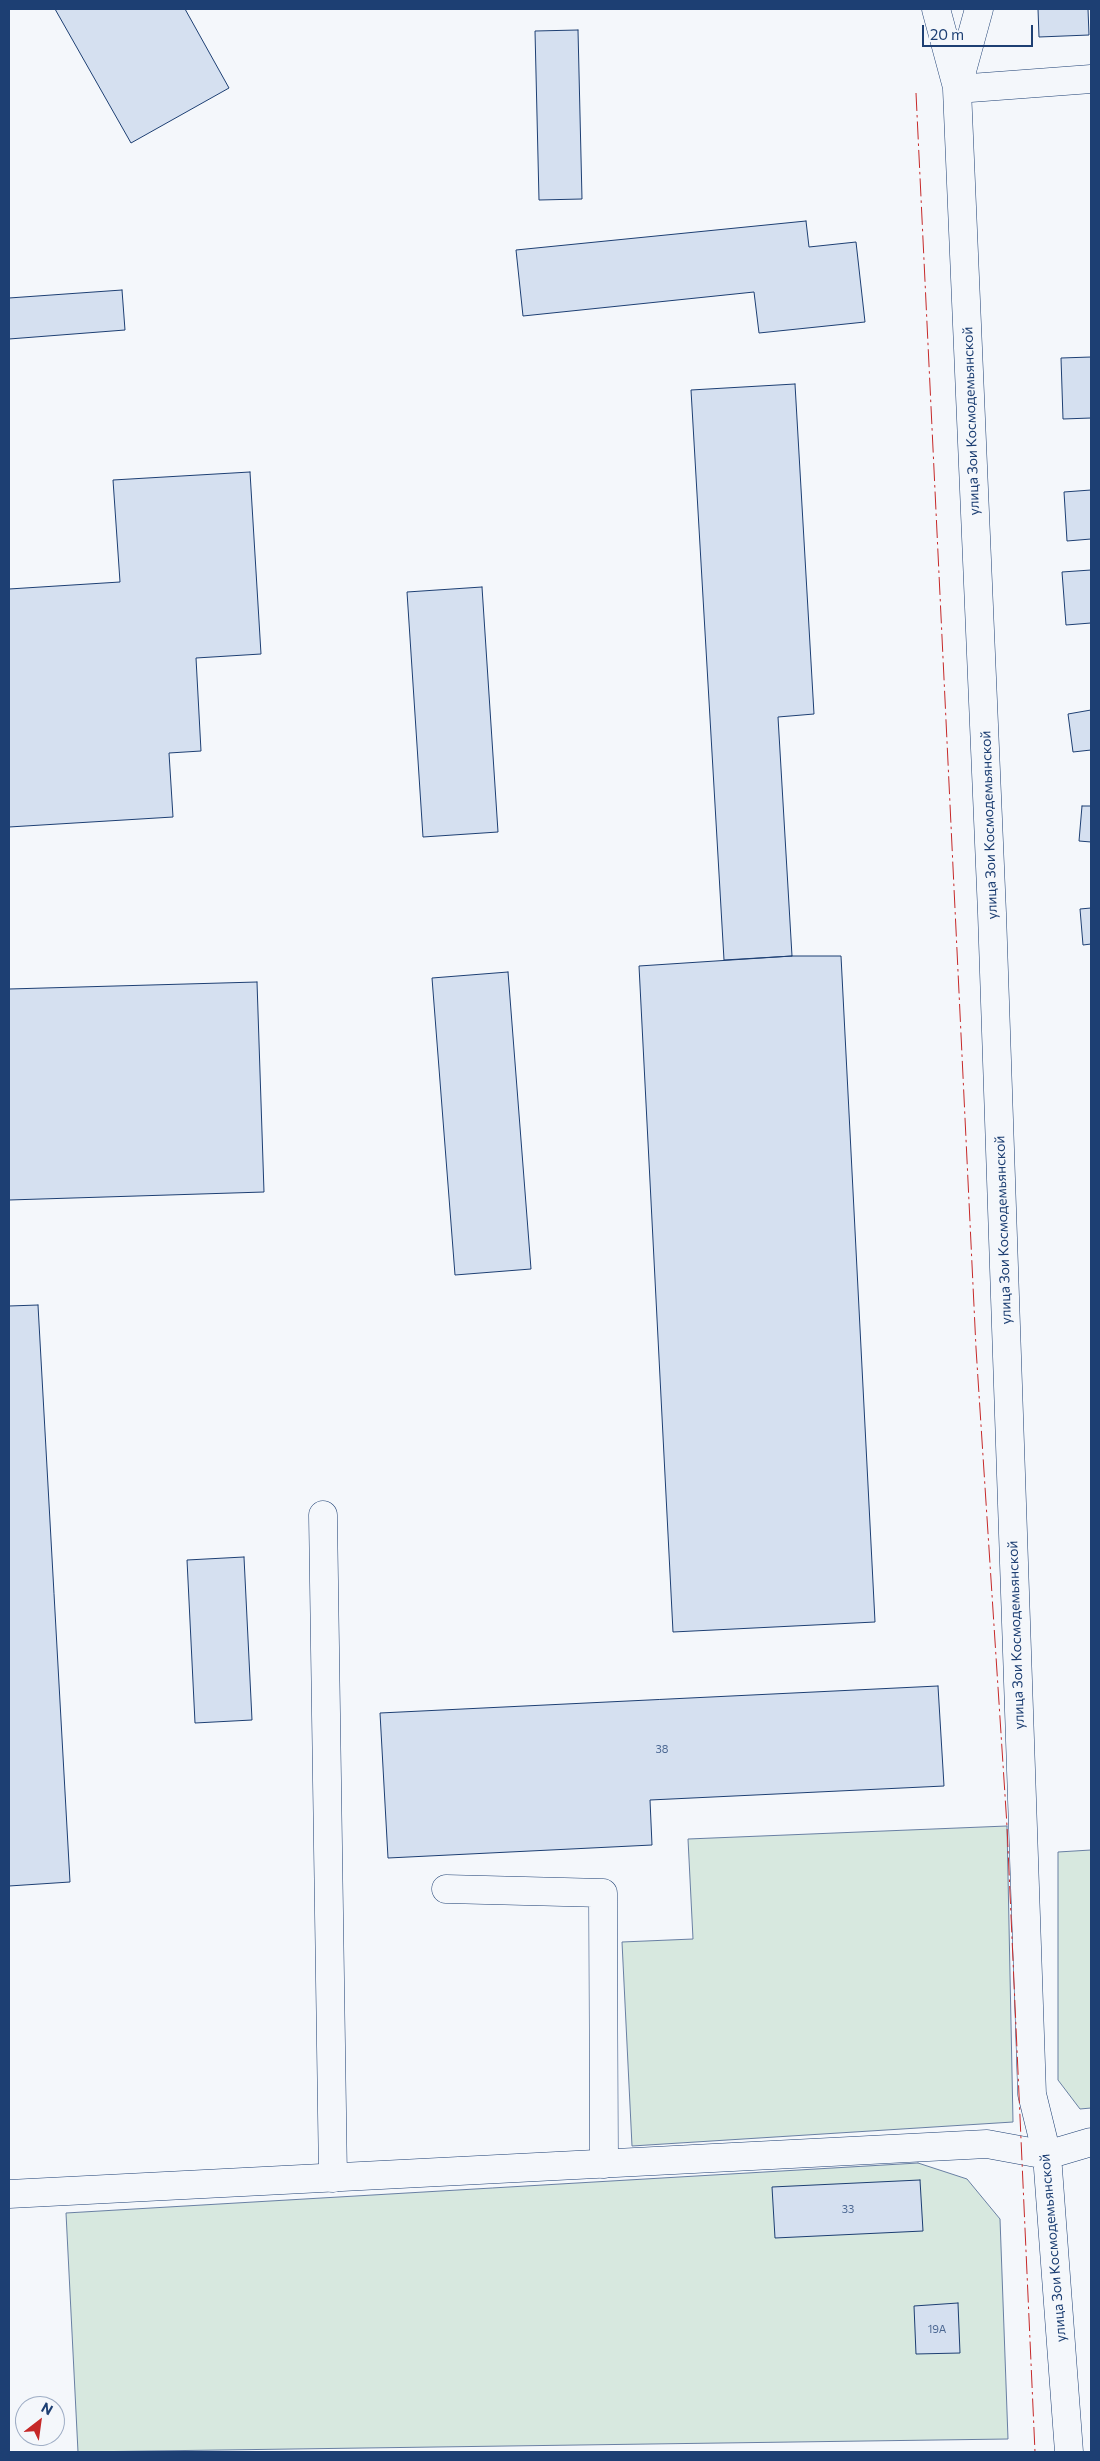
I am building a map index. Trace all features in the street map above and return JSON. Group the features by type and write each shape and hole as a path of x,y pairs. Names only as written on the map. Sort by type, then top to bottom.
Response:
{"street":[{"path":"936,9 957,89 1091,79"},
{"name":"улица Зои Космодемьянской","path":"979,9 957,89 992,913 1032,2094 1047,2155 1069,2452"},
{"path":"323,1515 333,2178"},
{"path":"446,1889 602,1893 604,2164"},
{"path":"9,2194 987,2144 1047,2155 1091,2142"}],"shaded area":[{"path":"1007,1826 1013,2122 632,2146 622,1942 693,1939 688,1839"},
{"path":"1091,1850 1091,2108 1080,2109 1058,2080 1058,1852"},
{"path":"918,2163 967,2179 1000,2219 1008,2439 78,2452 66,2213"}],"building":[{"path":"55,9 185,9 229,88 131,143"},
{"path":"1038,9 1088,9 1089,35 1039,37"},
{"path":"578,30 582,199 539,200 535,31"},
{"path":"806,221 809,247 856,242 865,322 759,333 754,292 523,316 516,250"},
{"path":"122,290 125,330 9,339 9,298"},
{"path":"1091,357 1091,418 1063,419 1061,358"},
{"path":"795,384 814,714 778,717 792,956 724,960 691,390"},
{"path":"250,472 261,654 196,658 201,751 169,753 173,817 9,827 9,589 120,582 113,480"},
{"path":"1091,490 1091,539 1067,541 1064,492"},
{"path":"1091,570 1091,623 1066,625 1062,572"},
{"path":"482,587 498,832 423,837 407,592"},
{"path":"1091,710 1091,750 1073,752 1068,714"},
{"path":"1082,806 1091,806 1091,842 1079,841"},
{"path":"1091,908 1091,944 1083,945 1080,909"},
{"path":"792,956 841,956 875,1622 673,1632 639,966"},
{"path":"508,972 531,1269 455,1275 432,978"},
{"path":"257,982 264,1192 9,1200 9,989"},
{"path":"38,1305 70,1882 9,1886 9,1306"},
{"path":"244,1557 252,1720 195,1723 187,1560"},
{"path":"938,1686 944,1786 650,1800 652,1845 388,1858 380,1713"},
{"path":"920,2180 923,2231 775,2238 772,2187"},
{"path":"958,2303 960,2353 916,2354 914,2306"}],"power":[{"path":"916,93 976,1348 1007,1826 1035,2452"}]}
